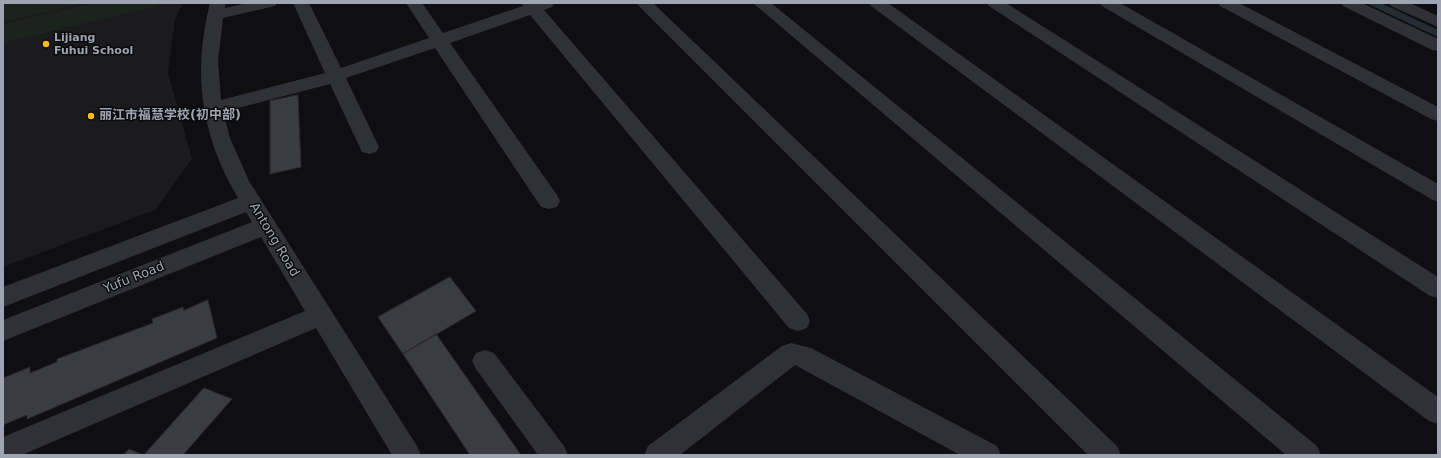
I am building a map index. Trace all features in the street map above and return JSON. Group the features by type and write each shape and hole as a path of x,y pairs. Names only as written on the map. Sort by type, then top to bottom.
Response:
{"street":[{"path":"216,9 269,3"},
{"path":"301,3 369,147"},
{"path":"414,3 549,201"},
{"path":"644,3 1107,455"},
{"path":"761,3 1307,455"},
{"path":"877,3 1178,224 1438,412"},
{"path":"994,3 1438,289"},
{"path":"1108,3 1438,194"},
{"path":"1226,3 1438,115"},
{"path":"1349,3 1438,46"},
{"path":"1397,3 1438,22"},
{"path":"213,108 336,76 537,5 798,321"},
{"name":"Antong Road","path":"216,9 210,51 209,77 218,132 227,158 251,202 407,455"},
{"path":"3,297 251,202"},
{"name":"Yufu Road","path":"3,331 266,226"},
{"path":"3,450 320,315"},
{"path":"658,455 791,354 802,356 987,455"},
{"path":"485,361 554,455"}],"shaded area":[{"name":"丽江市福慧学校(初中部)","path":"3,3 183,3 175,19 168,73 192,159 155,210 3,267"},
{"path":"3,3 85,3 3,22"},
{"path":"93,3 157,3 157,6 3,43 3,24"},
{"path":"1366,3 1381,3 1438,30 1438,37"}],"building":[{"path":"298,95 301,167 270,174 270,101"},
{"path":"450,277 476,311 403,354 378,317"},
{"path":"208,300 217,338 27,419 27,415 3,425 3,378 30,367 30,373 57,362 57,359 153,323 152,319 183,307 184,310"},
{"path":"436,334 521,455 470,455 403,354"},
{"path":"204,388 232,399 183,455 144,455"},
{"path":"129,449 143,455 124,455"}],"place":[{"name":"Lijiang Fuhui School","path":"46,44"},
{"name":"丽江市福慧学校(初中部)","path":"91,116"}]}
